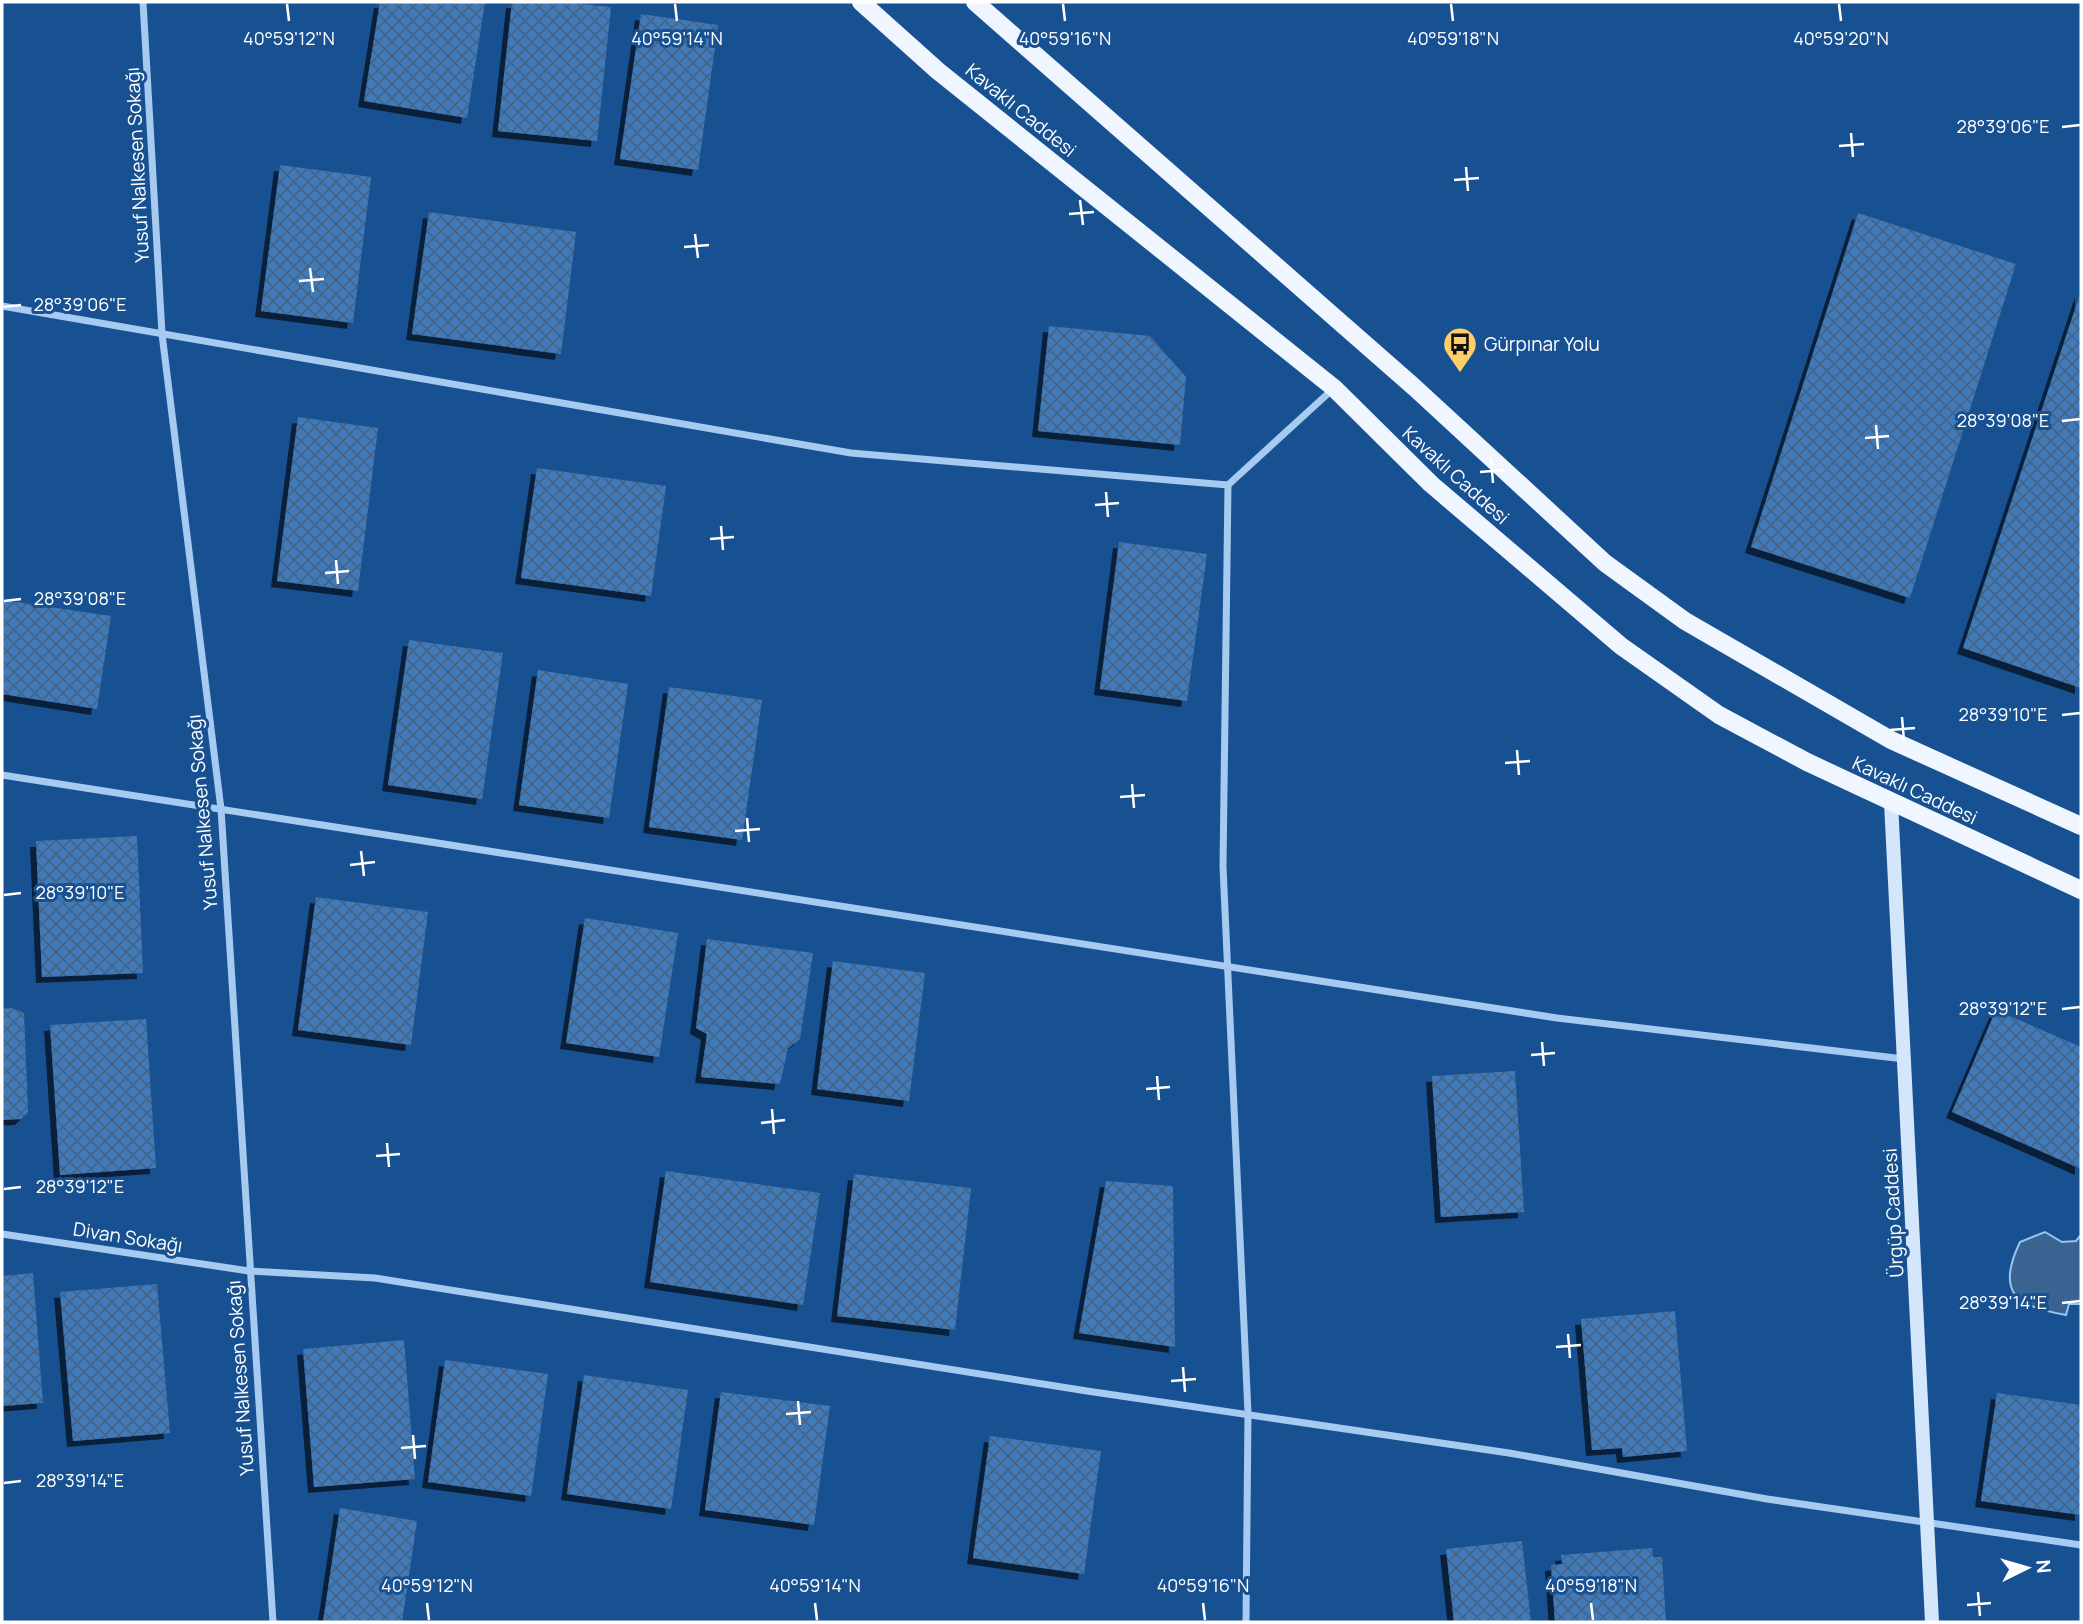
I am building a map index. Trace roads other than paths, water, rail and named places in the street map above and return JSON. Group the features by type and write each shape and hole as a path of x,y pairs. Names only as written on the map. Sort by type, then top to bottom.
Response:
{"main road":[{"name":"Kavaklı Caddesi","path":"861,2 938,71 1334,388 1431,484 1621,646 1718,715 1891,802 2081,890"},
{"name":"Kavaklı Caddesi","path":"975,2 1404,378 1605,563 1685,621 1891,740 2081,826"}],"street":[{"name":"Yusuf Nalkesen Sokağı","path":"143,2 162,334 221,809 273,1622"},
{"path":"2,306 851,453 1228,485"},
{"path":"1246,1622 1248,1413 1223,867 1228,485 1334,388"},
{"path":"2,775 1556,1018 1904,1059"},
{"name":"Ürgüp Caddesi","path":"1891,802 1932,1622"},
{"name":"Divan Sokağı","path":"2,1234 249,1271 375,1278 1073,1389 1509,1453 1767,1499 2081,1545"}],"water":[{"path":"2045,1232 2062,1242 2076,1241 2081,1235 2081,1304 2069,1304 2066,1315 2023,1302 2015,1295 2011,1286 2010,1274 2020,1242"}],"place":[{"name":"Gürpınar Yolu","path":"1460,374"}]}
